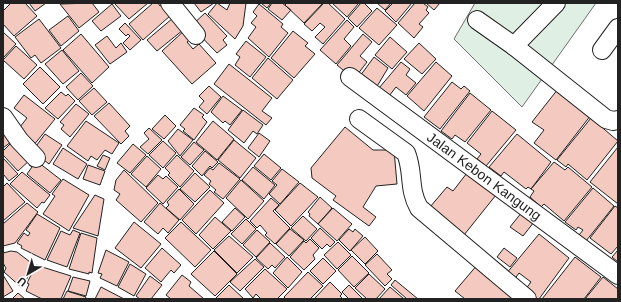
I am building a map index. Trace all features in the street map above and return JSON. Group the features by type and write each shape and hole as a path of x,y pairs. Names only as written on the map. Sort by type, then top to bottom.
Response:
{"street":[{"path":"170,3 196,35"},
{"path":"514,46 556,3"},
{"path":"478,20 514,46 606,119 613,121 618,120"},
{"path":"602,50 618,28"},
{"name":"Jalan Kebon Kangung","path":"350,77 618,275"},
{"path":"3,117 19,140 36,158"},
{"path":"359,119 406,153 409,160 413,197 419,208 527,299"}],"green space":[{"path":"475,3 596,3 522,107 454,39"}],"building":[{"path":"11,3 25,3 37,16 14,36 3,24 3,11"},
{"path":"29,3 46,3 35,11"},
{"path":"92,3 99,12 79,28 60,4"},
{"path":"114,3 148,3 129,19"},
{"path":"153,3 158,3 160,6 162,5 171,15 143,40 129,24"},
{"path":"194,3 214,3 201,12"},
{"path":"217,3 227,10 230,3 246,3 243,26 235,39 208,14"},
{"path":"261,3 271,3 267,8"},
{"path":"272,3 282,3 291,10 282,20 268,9"},
{"path":"287,3 323,3 304,23 285,5"},
{"path":"324,3 328,3 345,19 323,44 315,37 325,27 320,23 312,31 304,24"},
{"path":"332,3 359,3 347,17"},
{"path":"361,3 364,3 372,11 357,27 348,18"},
{"path":"377,3 391,3 385,10"},
{"path":"393,3 412,3 396,22 385,11"},
{"path":"415,3 423,3 428,7 426,10 429,13 419,24 423,27 414,38 398,23"},
{"path":"426,3 440,3 434,10"},
{"path":"112,4 121,16 101,31 92,21"},
{"path":"259,4 283,24 281,27 288,33 269,57 248,38 256,27 251,23 257,16 253,12"},
{"path":"377,8 397,25 379,45 359,28"},
{"path":"205,13 227,36 223,40 227,45 217,53 191,26"},
{"path":"68,16 79,31 61,46 49,30"},
{"path":"173,18 183,30 157,51 147,40"},
{"path":"39,19 61,48 41,63 35,55 31,58 15,37"},
{"path":"347,20 354,27 344,39 351,46 336,64 320,50"},
{"path":"125,23 141,40 130,50 123,43 130,36 128,34 126,36 119,29"},
{"path":"185,30 192,37 187,42 193,49 199,44 216,63 192,84 162,51"},
{"path":"293,31 308,43 305,46 315,54 294,78 271,58"},
{"path":"3,32 16,44 3,58"},
{"path":"81,34 109,67 92,83 63,50"},
{"path":"363,34 372,42 360,56 367,62 354,79 337,65"},
{"path":"107,36 116,48 121,43 127,52 110,64 95,45"},
{"path":"390,37 407,52 392,69 375,55"},
{"path":"246,41 266,57 250,77 235,65 240,57 236,54"},
{"path":"419,43 436,59 422,74 404,59"},
{"path":"16,46 37,65 24,79 3,60"},
{"path":"62,50 79,71 63,84 45,64"},
{"path":"374,57 388,68 376,88 360,76"},
{"path":"268,58 293,80 277,99 252,78"},
{"path":"401,62 410,69 406,75 416,83 406,95 396,87 389,96 379,88"},
{"path":"436,62 452,76 424,111 407,96"},
{"path":"229,64 272,98 262,111 272,118 266,125 214,84"},
{"path":"40,67 60,87 43,104 23,84"},
{"path":"81,73 93,86 78,100 66,87"},
{"path":"452,82 461,89 464,86 470,91 440,129 424,117"},
{"path":"209,86 221,97 207,114 199,107 204,101 199,96"},
{"path":"94,88 107,102 92,115 79,101"},
{"path":"558,89 591,115 556,160 534,143 544,130 532,122"},
{"path":"61,92 66,96 68,94 75,101 58,119 45,108"},
{"path":"470,93 491,110 465,142 455,135 452,139 441,131"},
{"path":"24,95 55,119 33,146 16,132 27,118 14,108"},
{"path":"223,96 242,110 230,125 225,121 223,123 211,112"},
{"path":"109,103 130,126 125,131 129,136 121,144 94,116"},
{"path":"76,104 89,114 70,137 61,129 64,125 60,122"},
{"path":"194,108 204,115 202,117 207,122 194,140 183,131 185,129 180,125"},
{"path":"243,110 263,125 257,134 253,131 244,143 228,130"},
{"path":"492,111 516,130 486,166 477,159 481,154 467,143"},
{"path":"165,115 176,126 164,139 152,129"},
{"path":"591,118 618,141 587,180 568,164 566,167 557,160"},
{"path":"86,121 119,143 112,154 105,150 97,160 91,156 88,161 67,146"},
{"path":"213,121 234,139 217,160 196,142"},
{"path":"3,123 16,138 3,148"},
{"path":"345,127 373,150 394,150 397,184 376,186 363,207 376,217 369,226 333,200 336,196 312,178 311,168"},
{"path":"149,128 162,140 148,154 140,147 149,139 144,133"},
{"path":"178,129 193,140 180,156 168,141"},
{"path":"259,133 270,141 259,157 248,148"},
{"path":"45,134 62,145 49,164 40,157 34,149"},
{"path":"517,134 551,162 531,189 528,187 526,189 504,172 501,176 489,167"},
{"path":"234,140 256,158 240,178 218,160"},
{"path":"13,141 31,159 18,171 3,155 3,151"},
{"path":"163,141 176,153 163,168 149,155"},
{"path":"194,142 204,150 190,165 181,157"},
{"path":"133,144 146,155 130,173 117,163"},
{"path":"618,147 618,204 590,182"},
{"path":"63,148 87,164 78,179 53,164"},
{"path":"205,151 218,162 212,168 210,166 202,176 192,166"},
{"path":"264,154 281,168 271,180 254,166"},
{"path":"103,155 110,158 105,170 97,166"},
{"path":"177,155 194,171 180,187 168,175 170,173 165,168"},
{"path":"147,156 161,169 146,187 131,174"},
{"path":"3,158 18,174 9,181 3,174"},
{"path":"34,159 61,180 50,193 27,174 32,167 29,165"},
{"path":"554,162 565,170 568,167 592,187 564,221 544,204 541,207 530,197 534,191 531,189"},
{"path":"219,163 240,179 223,199 214,192 216,190 209,184 211,181 204,175 210,168 213,170"},
{"path":"88,165 105,171 100,185 83,179"},
{"path":"253,167 275,185 264,199 242,180"},
{"path":"282,169 299,182 280,204 269,194 277,185 272,181"},
{"path":"124,170 158,203 141,222 116,200 120,194 114,190 116,180"},
{"path":"22,172 50,195 44,203 42,202 37,208 10,184"},
{"path":"195,173 210,187 195,202 180,189"},
{"path":"467,173 496,195 464,235 430,207 447,187 453,191"},
{"path":"158,175 163,179 166,176 178,187 163,204 146,188"},
{"path":"63,179 89,195 69,231 43,214 55,196 52,194"},
{"path":"241,180 264,201 248,219 226,198"},
{"path":"7,183 25,202 3,221 3,187"},
{"path":"300,183 318,197 291,226 275,210"},
{"path":"593,188 614,206 586,241 579,235 583,230 578,227 576,230 565,222"},
{"path":"179,189 194,204 180,220 166,208 169,205 167,202"},
{"path":"210,190 224,203 196,234 182,220"},
{"path":"95,195 104,199 98,236 73,228"},
{"path":"320,197 332,208 318,224 309,216 310,214 308,212"},
{"path":"271,198 279,205 273,211 290,228 275,244 265,235 267,233 260,225 257,228 250,221"},
{"path":"27,203 38,212 15,243 3,246 3,224"},
{"path":"160,203 179,220 168,233 163,228 158,234 144,222"},
{"path":"615,206 618,208 618,246 611,254 590,238"},
{"path":"235,208 245,217 232,231 222,222"},
{"path":"333,208 352,224 337,241 318,224"},
{"path":"522,212 534,222 523,236 510,227"},
{"path":"37,214 60,228 45,260 21,248 22,246 17,243 24,233 28,236 30,233 26,230"},
{"path":"303,216 317,229 306,241 291,228"},
{"path":"215,217 231,231 213,249 199,235"},
{"path":"246,219 256,229 242,244 231,234"},
{"path":"134,222 161,244 141,268 115,248"},
{"path":"181,222 211,250 195,267 165,238"},
{"path":"320,228 335,242 330,247 327,244 322,249 311,238"},
{"path":"290,229 304,240 289,256 276,244"},
{"path":"349,229 353,232 355,229 363,236 350,251 339,240"},
{"path":"73,230 80,233 67,267 47,260 61,231 70,235"},
{"path":"257,230 270,242 256,257 243,245"},
{"path":"81,233 97,238 92,273 89,272 89,274 69,269"},
{"path":"539,234 569,258 539,299 536,299 525,290 531,282 519,273 514,280 506,274"},
{"path":"229,236 253,257 237,273 214,250"},
{"path":"365,237 378,251 365,264 351,250"},
{"path":"310,239 319,248 313,255 315,259 304,270 290,257 304,241 306,243"},
{"path":"338,242 351,255 337,269 324,255"},
{"path":"270,243 285,257 275,268 272,265 268,269 256,258"},
{"path":"162,248 181,265 174,273 171,270 161,282 145,268"},
{"path":"504,248 517,258 510,267 497,257"},
{"path":"106,250 129,262 117,286 100,278 102,274 98,273"},
{"path":"618,250 618,262 612,257"},
{"path":"11,251 17,252 34,265 22,288 4,272 6,268 3,263 3,253"},
{"path":"214,251 237,274 215,296 191,274"},
{"path":"377,254 392,270 387,274 392,279 385,286 365,265"},
{"path":"352,256 369,273 354,287 338,270"},
{"path":"287,257 302,272 288,288 273,273"},
{"path":"575,257 601,277 584,299 542,299"},
{"path":"323,258 336,271 323,284 310,271"},
{"path":"255,259 264,267 240,291 230,282"},
{"path":"130,264 146,274 134,296 118,287"},
{"path":"478,264 520,299 465,299 455,291"},
{"path":"36,265 71,276 61,299 42,299 26,291 29,284 27,283"},
{"path":"265,269 287,289 277,299 261,299 256,294 253,298 245,289"},
{"path":"308,272 323,286 310,299 286,299 284,297"},
{"path":"369,274 385,289 376,299 367,299 355,288"},
{"path":"3,275 13,291 3,297"},
{"path":"182,275 191,282 189,286 204,299 171,299 166,295"},
{"path":"150,276 162,285 151,299 140,299 136,296"},
{"path":"73,277 90,281 86,296 68,291"},
{"path":"603,277 618,289 618,299 585,299"},
{"path":"395,280 418,299 407,299 391,285"},
{"path":"330,282 342,294 340,296 343,299 314,299"},
{"path":"229,285 244,299 215,299"},
{"path":"349,285 363,299 349,299 342,292"},
{"path":"101,287 124,299 95,299"},
{"path":"390,287 404,299 379,299"},
{"path":"67,291 86,297 85,299 63,299"},
{"path":"18,293 25,299 12,299"}]}
